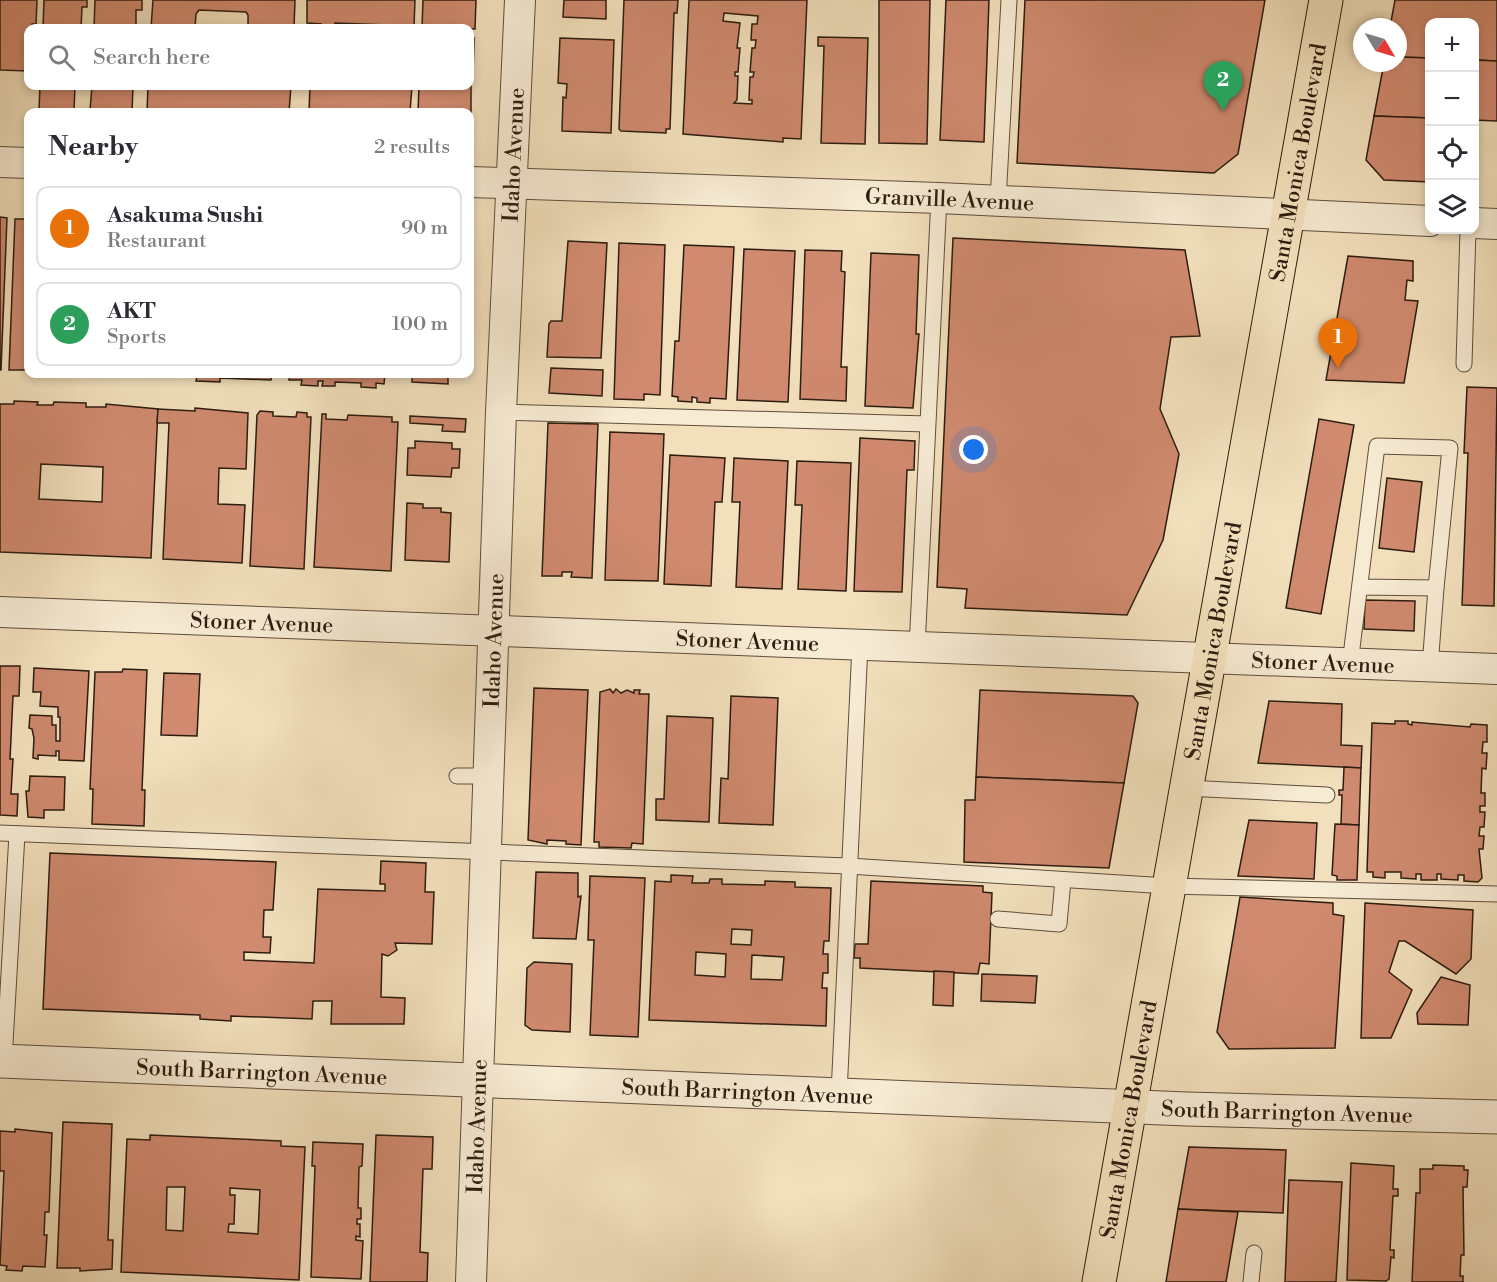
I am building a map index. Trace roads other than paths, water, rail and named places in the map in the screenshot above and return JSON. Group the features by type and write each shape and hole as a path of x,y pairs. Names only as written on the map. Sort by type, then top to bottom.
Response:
{"main road":[{"name":"Santa Monica Boulevard","path":"1099,1282 1326,0"}],"street":[{"name":"Idaho Avenue","path":"471,1282 476,1079 487,853 501,412 520,0"},
{"path":"0,162 24,163"},
{"name":"Granville Avenue","path":"474,182 939,198 1425,221"},
{"path":"1479,223 1497,224"},
{"name":"Stoner Avenue","path":"0,612 1497,669"},
{"name":"South Barrington Avenue","path":"2,1061 1130,1107 1497,1117"}],"lane":[{"path":"998,201 1009,0"},
{"path":"917,648 939,198"},
{"path":"1464,364 1468,234"},
{"path":"501,412 927,424"},
{"path":"1350,664 1377,446 1450,448 1430,667"},
{"path":"1360,587 1436,588"},
{"path":"839,1094 860,645"},
{"path":"457,776 489,776"},
{"path":"1186,788 1327,795"},
{"path":"0,833 848,866 1168,886 1497,894"},
{"path":"2,1061 17,834"},
{"path":"998,919 1059,924 1063,880"},
{"path":"1251,1282 1254,1253"}],"place":[{"name":"AKT","path":"1223,111"},
{"name":"Asakuma Sushi","path":"1338,368"}]}
